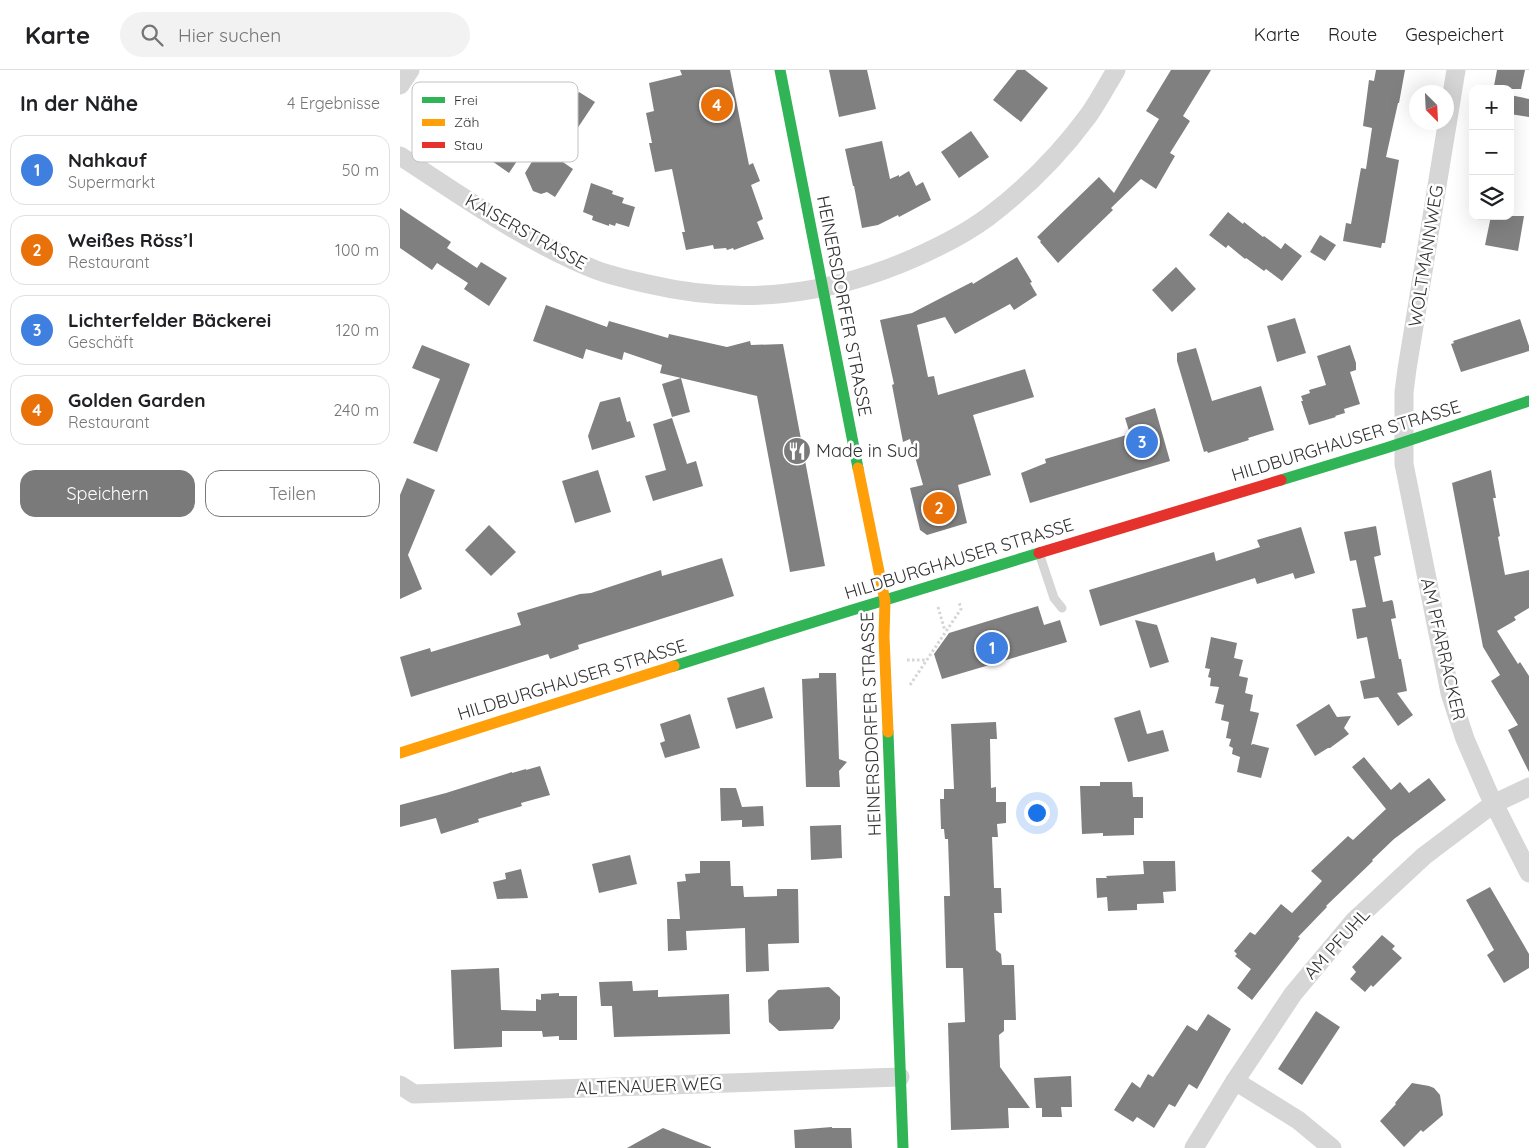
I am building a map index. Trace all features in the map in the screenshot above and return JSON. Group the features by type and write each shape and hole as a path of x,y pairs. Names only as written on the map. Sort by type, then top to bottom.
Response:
{"main road":[{"name":"HEINERSDORFER STRASSE","path":"780,70 885,601 884,636 903,1148"},
{"name":"HILDBURGHAUSER STRASSE","path":"400,753 1039,553 1404,442 1529,401"}],"street":[{"path":"400,85 410,70"},
{"name":"KAISERSTRASSE","path":"400,156 492,215 557,253 596,270 620,278 672,290 718,295 762,296 799,292 869,276 935,248 986,218 1035,176 1069,140 1089,115 1116,70"},
{"name":"WOLTMANNWEG","path":"1404,442 1404,392 1407,370 1456,70"},
{"name":"AM PFARRACKER","path":"1404,442 1404,464 1450,693 1465,739 1493,804 1529,873"},
{"name":"AM PFUHL","path":"1194,1148 1235,1081 1293,994 1354,921 1424,856 1493,804 1529,787"},
{"name":"ALTENAUER WEG","path":"400,1086 414,1094 900,1077"},
{"path":"1235,1081 1298,1120 1332,1148"}],"lane":[{"path":"1039,553 1054,598 1062,608"}],"path":[{"path":"905,685 910,685 961,608 959,598"},
{"path":"938,604 945,632"},
{"path":"904,660 926,660"}],"building":[{"path":"680,70 730,70 749,165 753,163 760,181 751,185 763,219 757,222 764,239 734,250 733,248 727,250 726,248 714,249 713,245 686,250 682,232 685,232 672,169 655,172 649,143 652,143 646,113 654,111 649,83 682,75"},
{"path":"829,70 867,70 876,109 839,117"},
{"path":"1017,70 1025,70 1048,88 1021,122 993,100"},
{"path":"1171,70 1211,70 1183,116 1190,121 1170,153 1175,156 1156,189 1141,179 1111,208 1113,210 1058,263 1037,237 1099,177 1114,193 1159,119 1146,111"},
{"path":"1376,70 1405,70 1386,157 1399,160 1385,243 1382,243 1381,248 1343,241 1346,223 1351,224 1361,168 1366,169 1372,128 1363,126 1369,80 1374,81"},
{"path":"1497,70 1525,70 1521,89 1514,89 1514,85 1494,85"},
{"path":"579,92 595,102 578,128"},
{"path":"1514,96 1529,99 1529,117 1514,115"},
{"path":"971,131 989,157 959,178 941,152"},
{"path":"882,141 890,179 899,175 899,177 909,171 916,186 923,182 931,200 899,217 898,215 878,225 862,228 845,149"},
{"path":"493,162 516,162 509,173"},
{"path":"532,162 563,162 573,169 555,197 547,192 541,194 533,191 525,173"},
{"path":"591,183 613,191 612,194 624,198 622,203 635,207 629,227 616,223 615,226 609,224 609,226 592,220 593,216 583,212"},
{"path":"400,208 451,242 447,248 477,268 481,262 507,278 489,306 464,289 468,283 437,263 432,270 400,248"},
{"path":"1228,212 1281,249 1285,243 1302,256 1282,281 1266,269 1264,271 1245,259 1228,245 1226,248 1209,235"},
{"path":"1514,216 1524,216 1518,251 1485,245 1490,220 1514,220"},
{"path":"1320,235 1336,245 1325,261 1310,252"},
{"path":"1017,257 1032,282 1030,283 1037,295 1014,310 1010,304 955,334 945,317 917,325 928,377 934,376 938,395 1025,369 1034,397 973,415 991,475 958,485 967,523 927,535 920,530 910,488 923,485 910,439 903,442 892,385 894,384 880,320 912,313 972,282 973,284"},
{"path":"1176,267 1196,289 1172,312 1152,290"},
{"path":"546,305 607,327 609,321 668,338 669,334 727,347 750,341 751,345 783,344 825,566 790,572 757,396 660,373 662,365 624,352 622,360 586,349 583,359 533,341"},
{"path":"1295,318 1306,353 1277,362 1267,326"},
{"path":"1520,319 1529,351 1461,372 1451,344 1454,343 1453,341"},
{"path":"422,345 470,364 437,452 413,443 440,379 412,368"},
{"path":"1350,345 1356,363 1356,370 1350,372 1360,404 1344,409 1345,413 1336,417 1309,425 1301,396 1310,393 1309,390 1326,385 1317,356"},
{"path":"1196,348 1212,401 1261,386 1274,430 1208,453 1207,451 1204,452 1177,361 1177,353"},
{"path":"681,378 690,412 672,417 662,384"},
{"path":"620,397 627,422 630,421 635,437 592,450 588,436 600,402"},
{"path":"1155,408 1170,461 1030,503 1021,473 1046,463 1045,459 1130,434 1125,418"},
{"path":"672,418 687,464 696,461 703,486 653,501 645,476 666,470 653,424"},
{"path":"598,470 611,512 575,523 562,481"},
{"path":"1491,470 1496,498 1493,498 1500,536 1498,537 1505,575 1529,570 1529,608 1514,617 1516,620 1497,631 1518,664 1520,662 1529,676 1529,772 1508,730 1518,725 1491,681 1500,675 1483,647 1452,483"},
{"path":"407,478 435,490 408,555 422,589 400,599 400,495"},
{"path":"489,525 516,552 491,576 465,550"},
{"path":"1376,526 1381,555 1374,557 1383,602 1392,600 1393,602 1396,618 1391,619 1407,691 1397,693 1413,715 1398,726 1378,697 1364,699 1360,681 1375,678 1367,637 1357,639 1352,609 1366,607 1356,560 1350,561 1344,532"},
{"path":"1301,527 1315,573 1295,579 1293,573 1257,584 1255,578 1100,626 1089,590 1214,552 1216,561 1260,547 1257,540"},
{"path":"722,558 734,596 578,645 579,649 550,659 548,654 411,697 400,657 430,648 431,652 521,625 517,613 580,594 591,593 661,570 662,576"},
{"path":"1038,606 1044,625 1060,620 1067,642 942,679 934,654 949,633"},
{"path":"1135,620 1157,625 1169,662 1150,668"},
{"path":"1211,637 1237,643 1234,658 1243,660 1239,676 1248,678 1245,693 1253,695 1250,711 1259,713 1251,745 1269,748 1261,778 1237,772 1240,757 1232,754 1233,748 1229,746 1231,739 1226,738 1229,722 1221,720 1224,705 1215,703 1219,687 1210,686 1211,678 1208,677 1210,669 1205,668"},
{"path":"819,673 836,673 839,759 847,762 839,771 840,787 806,787 802,679 819,678"},
{"path":"764,687 773,718 736,729 727,698"},
{"path":"1329,704 1337,717 1351,716 1344,728 1349,734 1315,756 1296,725"},
{"path":"1140,710 1147,734 1163,730 1169,751 1128,762 1114,718"},
{"path":"690,714 700,748 665,758 660,743 665,741 660,724"},
{"path":"996,722 997,739 990,739 991,788 996,787 996,802 1006,802 1006,823 997,824 998,837 992,837 994,888 1001,888 1002,913 994,913 996,950 1001,954 1002,965 1014,965 1016,1020 1004,1020 1004,1031 999,1035 1000,1067 1030,1108 1008,1108 1009,1128 951,1130 948,1023 965,1022 963,968 946,968 944,896 950,896 948,839 945,839 944,829 941,829 940,799 944,799 944,789 954,789 951,724"},
{"path":"1364,757 1391,790 1400,782 1409,793 1429,778 1446,800 1394,839 1326,906 1298,937 1300,938 1252,1000 1237,988 1251,969 1235,956 1237,954 1234,951 1250,932 1255,935 1281,904 1292,913 1322,881 1311,871 1348,836 1353,840 1386,809 1352,767"},
{"path":"540,766 550,795 521,803 522,806 478,819 479,822 441,834 436,818 400,827 400,805 512,772"},
{"path":"1100,782 1132,782 1133,797 1143,797 1143,818 1134,818 1134,835 1103,836 1103,833 1082,834 1080,786 1100,786"},
{"path":"720,788 736,788 742,807 763,806 764,826 742,827 742,820 721,821"},
{"path":"841,825 842,858 811,860 810,826"},
{"path":"630,855 637,884 599,893 592,864"},
{"path":"700,861 730,861 731,886 743,886 744,897 777,896 777,889 798,889 799,943 768,944 769,971 746,972 745,928 686,931 687,950 668,951 667,919 680,919 677,882 686,881 685,874 700,873"},
{"path":"1143,861 1175,861 1176,891 1163,892 1164,903 1137,904 1137,910 1108,911 1107,897 1097,898 1096,878 1144,874"},
{"path":"521,869 528,898 497,899 493,882 506,879 505,873"},
{"path":"1490,887 1529,954 1529,968 1504,983 1487,955 1494,950 1466,900"},
{"path":"1382,935 1395,946 1392,949 1402,958 1373,987 1371,985 1365,992 1350,979 1356,972 1352,967"},
{"path":"499,968 501,1010 536,1011 536,999 541,1000 541,994 559,993 559,996 577,996 577,1040 559,1040 559,1036 543,1037 542,1031 502,1031 502,1047 454,1049 451,970"},
{"path":"632,981 633,991 658,990 658,997 729,994 730,1034 614,1037 612,1006 601,1006 599,982"},
{"path":"829,987 840,997 840,1019 833,1029 779,1031 769,1022 768,1000 778,990"},
{"path":"1316,1011 1340,1027 1302,1085 1278,1069"},
{"path":"1208,1014 1231,1029 1197,1089 1189,1084 1175,1107 1169,1104 1154,1128 1137,1117 1133,1122 1114,1110 1132,1082 1140,1088 1148,1074 1153,1077 1187,1025 1197,1031"},
{"path":"1071,1076 1072,1107 1061,1107 1062,1117 1042,1117 1042,1108 1036,1108 1034,1078"},
{"path":"1412,1083 1434,1088 1440,1095 1443,1115 1423,1132 1421,1130 1404,1147 1380,1121"},
{"path":"832,1127 851,1128 852,1148 795,1148 794,1130"},
{"path":"663,1128 711,1147 711,1148 627,1148"}],"traffic: fast":[{"path":"780,70 858,468"},
{"path":"1281,480 1529,401"},
{"path":"674,666 1039,553"},
{"path":"888,732 903,1148"}],"traffic: slow":[{"path":"858,468 885,601 884,636 888,732"},
{"path":"400,753 674,666"}],"traffic: jam":[{"path":"1039,553 1281,480"}],"place":[{"name":"Golden Garden","path":"717,105"},
{"name":"Lichterfelder Bäckerei","path":"1142,442"},
{"name":"Made in Sud","path":"797,451"},
{"name":"Weißes Röss’l","path":"939,508"},
{"name":"Nahkauf","path":"992,648"}]}
